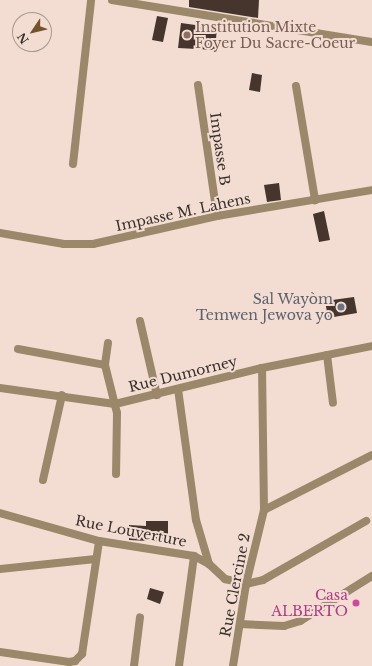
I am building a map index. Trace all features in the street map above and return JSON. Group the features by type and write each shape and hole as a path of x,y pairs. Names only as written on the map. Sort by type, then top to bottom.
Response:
{"street":[{"path":"73,164 91,0"},
{"path":"112,0 372,42"},
{"name":"Impasse B","path":"198,85 217,216"},
{"path":"296,86 315,200"},
{"name":"Impasse M. Lahens","path":"0,233 64,244 93,244 217,216 372,190"},
{"path":"140,321 157,395"},
{"path":"108,343 105,365 115,404 116,474"},
{"name":"Rue Dumorney","path":"0,388 62,395 115,404 157,395 262,368 372,346"},
{"path":"18,349 105,365"},
{"path":"327,355 333,403"},
{"name":"Rue Clercine 2","path":"233,666 246,584 264,510 262,368"},
{"path":"178,389 196,520 209,564"},
{"path":"43,480 62,395"},
{"path":"264,510 372,455"},
{"name":"Rue Louverture","path":"0,513 99,541 194,556 209,564 225,579 246,584"},
{"path":"246,584 263,580 366,520"},
{"path":"0,652 75,661 82,654 95,559 99,541"},
{"path":"179,666 194,556"},
{"path":"0,569 95,559"},
{"path":"240,624 284,626 300,621 372,577"},
{"path":"134,666 140,617"}],"building":[{"path":"189,0 259,0 258,18 189,7"},
{"path":"157,16 168,18 163,42 152,40"},
{"path":"181,23 217,28 215,50 178,48"},
{"path":"252,73 262,75 260,92 249,90"},
{"path":"279,183 281,200 267,202 264,185"},
{"path":"324,211 330,240 319,242 313,214"},
{"name":"Sal Wayòm Temwen Jewova yo","path":"354,297 357,313 328,318 325,301"},
{"path":"146,521 168,521 168,542 129,540 129,525 146,526"},
{"path":"150,588 164,592 160,604 147,599"}],"place":[{"name":"Institution Mixte Foyer Du Sacre-Coeur","path":"187,35"},
{"name":"Sal Wayòm Temwen Jewova yo","path":"341,307"},
{"name":"Casa ALBERTO","path":"356,603"}]}
